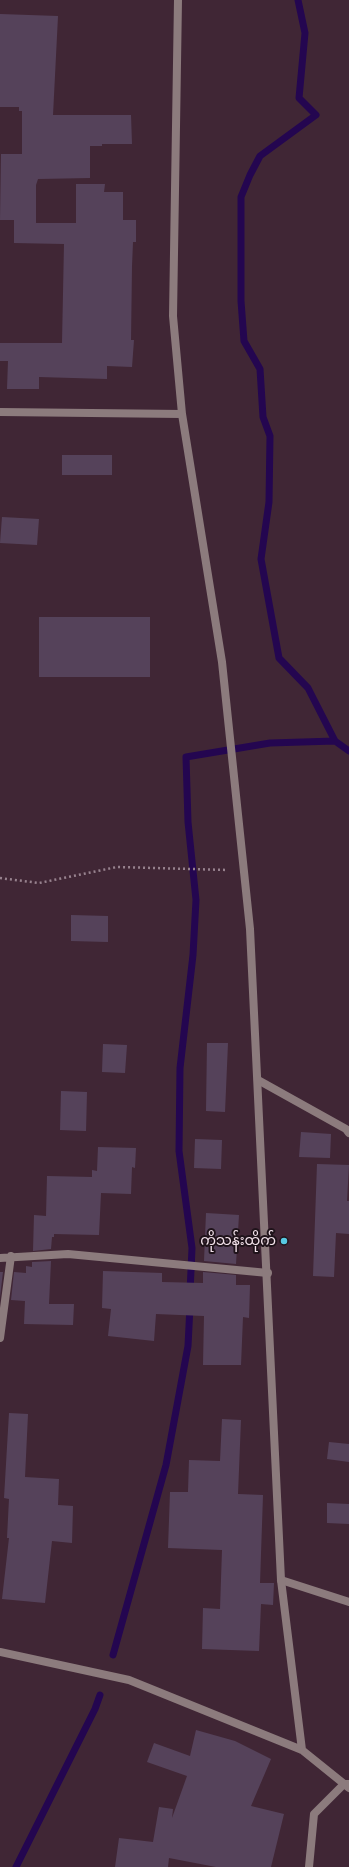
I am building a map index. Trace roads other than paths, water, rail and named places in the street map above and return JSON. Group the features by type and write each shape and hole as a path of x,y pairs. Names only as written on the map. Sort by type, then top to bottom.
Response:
{"street":[{"path":"178,0 173,316 182,414 222,662 250,929 268,1273 281,1580 302,1750"},
{"path":"0,412 182,414"},
{"path":"258,1080 348,1130"},
{"path":"0,1258 11,1256 68,1254 268,1273"},
{"path":"0,1338 11,1256"},
{"path":"281,1580 349,1602"},
{"path":"0,1652 129,1680 302,1750 347,1785 314,1814 309,1867"}],"waterway":[{"path":"298,0 305,33 299,98 316,115 260,156 241,197 241,301 244,341 260,369 263,417 270,436 269,502 261,559 279,658 308,688 335,741 349,751"},
{"path":"190,1292 192,1248 179,1151 180,1068 193,955 196,900 188,822 186,757 270,743 335,741"},
{"path":"113,1655 166,1465 188,1346 190,1306"},
{"path":"16,1867 95,1709 100,1695"}],"place":[{"name":"ကိုသန်းထိုက်","path":"284,1241"}]}
